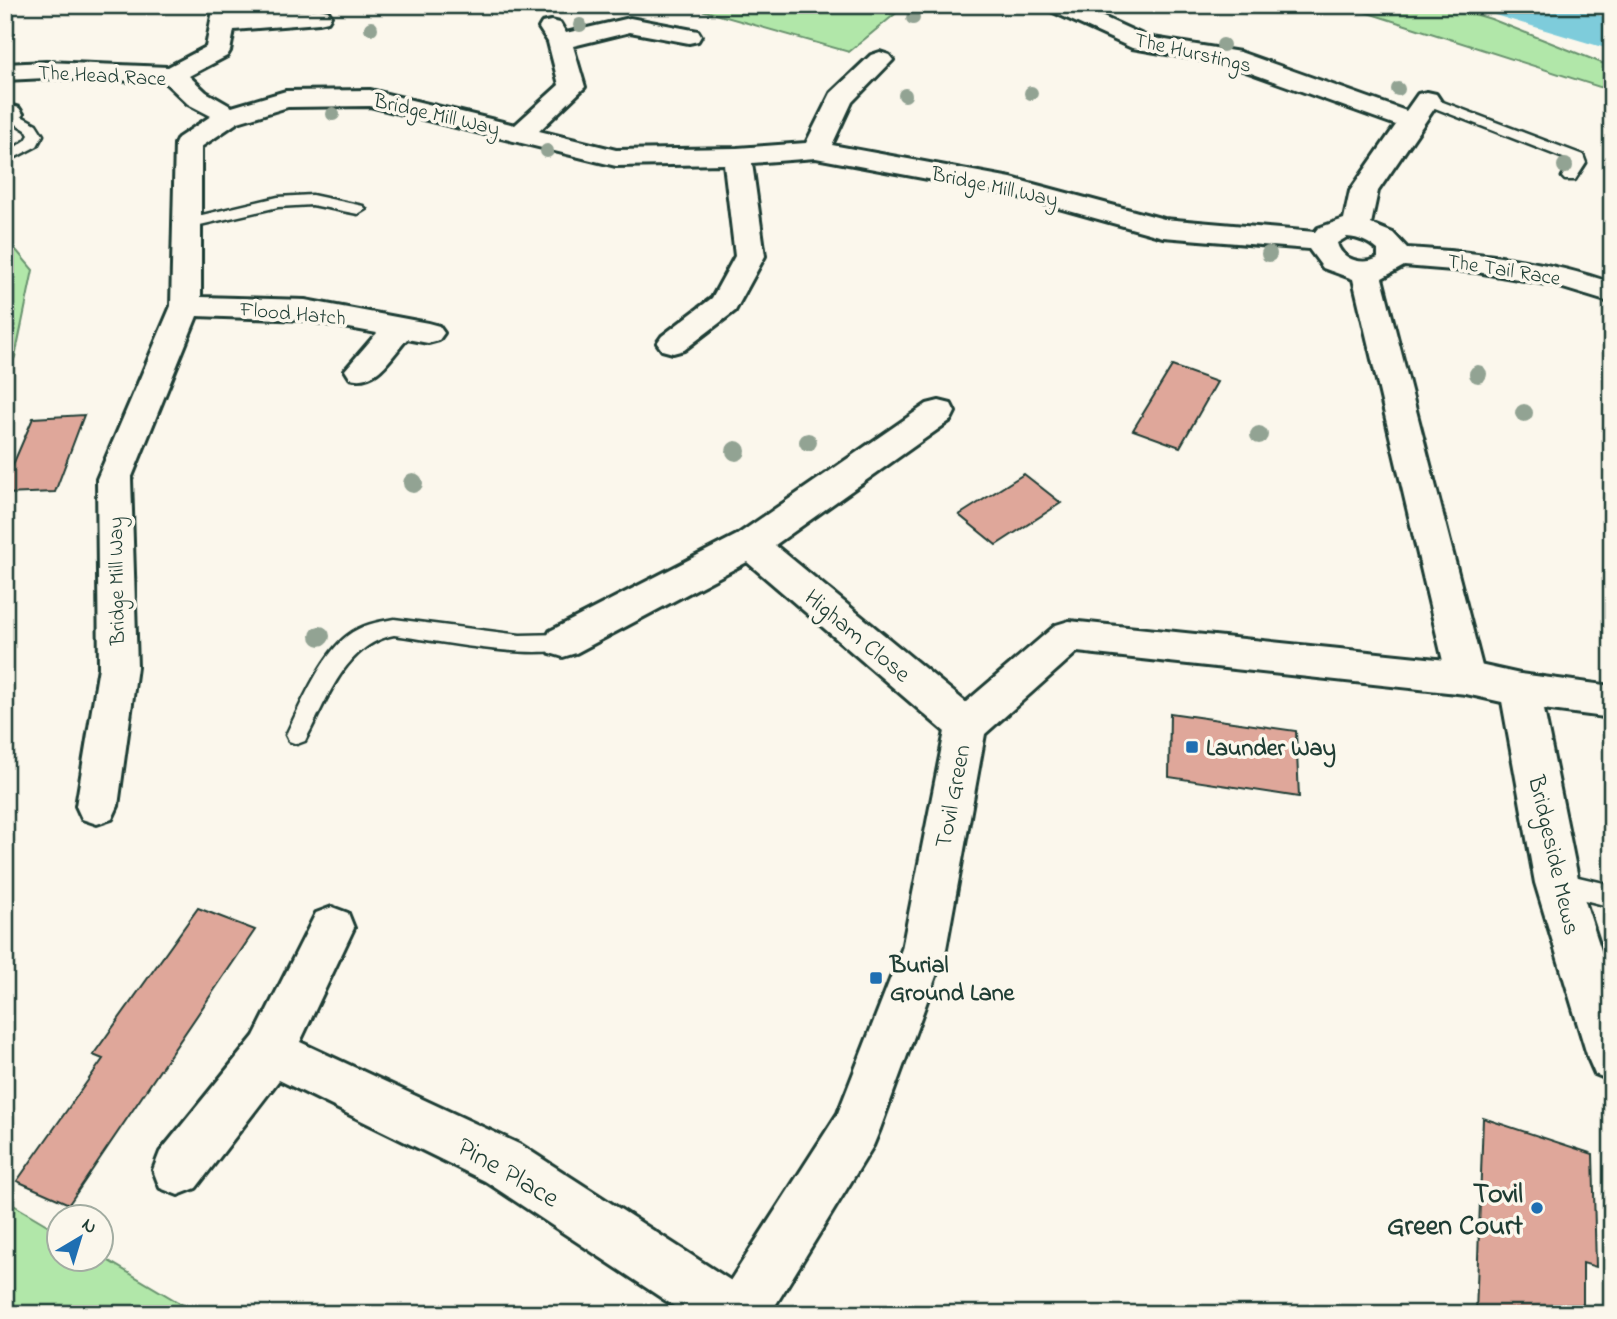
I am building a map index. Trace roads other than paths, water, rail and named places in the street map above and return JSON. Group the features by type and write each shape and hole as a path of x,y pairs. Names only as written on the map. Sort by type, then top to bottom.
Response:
{"street":[{"name":"The Hurstings","path":"1057,5 1141,43 1231,57 1410,121"},
{"path":"172,75 218,51 225,14 319,16"},
{"path":"522,133 572,87 556,35 629,25 689,36"},
{"path":"816,150 840,99 880,60"},
{"name":"The Head Race","path":"5,72 46,69 172,75 197,98 229,116"},
{"name":"Bridge Mill Way","path":"97,806 118,667 114,479 186,306 188,144 229,116 286,99 370,98 616,158 737,156 816,150 1011,186 1163,228 1321,241"},
{"path":"1356,229 1364,191 1427,100"},
{"path":"673,343 724,304 750,256 737,156"},
{"path":"1380,264 1333,262 1321,248 1321,241 1333,231 1356,229 1380,236 1388,242 1380,264 1466,678"},
{"name":"The Tail Race","path":"1380,264 1477,260 1587,284 1612,294"},
{"name":"Flood Hatch","path":"186,306 305,310 414,330 361,370"},
{"path":"563,642 750,544 939,412"},
{"name":"Higham Close","path":"750,544 966,726"},
{"name":"Tovil Green","path":"740,1314 856,1129 923,949 966,726 1069,636 1466,678 1520,690 1612,702"},
{"name":"Bridgeside Mews","path":"1520,690 1557,883 1612,1058"},
{"path":"178,1170 271,1052 332,928"},
{"name":"Pine Place","path":"271,1052 503,1163 734,1314"}],"lane":[{"path":"1427,100 1578,158 1579,163 1570,177"},
{"path":"8,113 31,127 36,135 32,143 12,155"},
{"path":"187,223 278,202 312,200 358,209"},
{"path":"297,735 337,661 354,642 373,631 394,627 520,643 563,642"},
{"path":"1557,883 1612,896"}],"waterway":[{"path":"1512,5 1612,35"}],"place":[{"name":"Launder Way","path":"1192,747"},
{"name":"Burial Ground Lane","path":"876,978"},
{"name":"Tovil Green Court","path":"1537,1208"}]}
